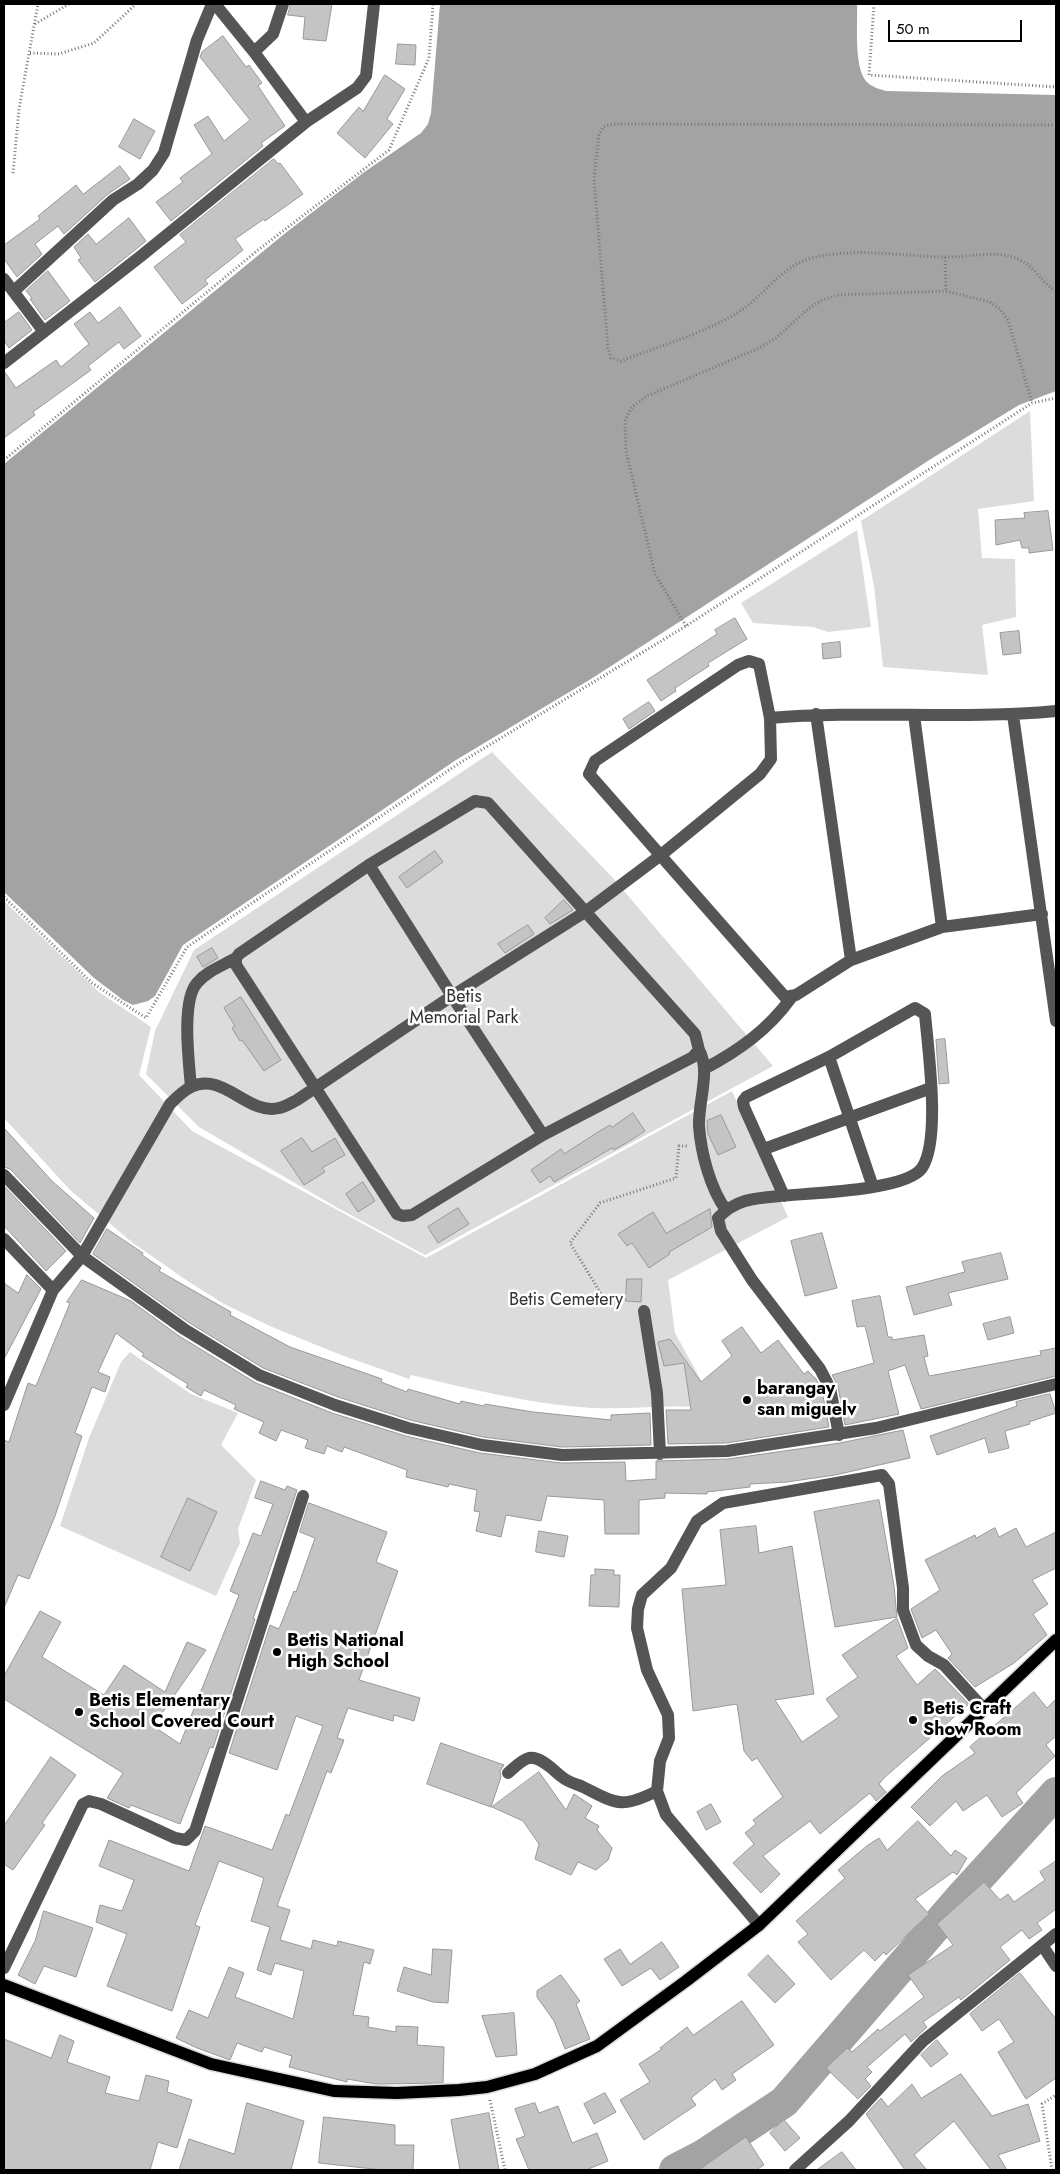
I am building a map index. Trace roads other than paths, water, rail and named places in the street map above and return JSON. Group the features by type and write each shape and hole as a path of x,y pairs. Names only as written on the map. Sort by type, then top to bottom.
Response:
{"main road":[{"path":"4,1985 211,2064 334,2092 397,2093 487,2087 535,2074 597,2046 759,1925 1056,1640"}],"street":[{"path":"14,291 113,200 138,184 153,170 164,153 197,40 213,4 254,52 306,122"},
{"path":"254,52 273,34 283,4"},
{"path":"4,363 306,122 357,88 366,76 374,4"},
{"path":"4,279 44,332"},
{"path":"4,1405 53,1290 82,1256 170,1104 191,1087 204,1083 217,1085 261,1107 278,1109 317,1088 452,996 585,912 661,855 760,774 771,758 770,718 759,664 749,661 738,665 591,766 589,774 661,855 785,997 791,998"},
{"path":"770,718 816,714 1014,715 1056,711"},
{"path":"816,714 851,960"},
{"path":"914,715 942,927"},
{"path":"1014,715 1056,1021"},
{"path":"191,1087 187,1026 191,995 195,985 208,973 236,958 239,954 370,866 475,801 481,800 488,803 695,1034 704,1069 700,1126 703,1146 716,1195 726,1210"},
{"path":"370,866 543,1135"},
{"path":"704,1069 726,1057 760,1033 777,1017 791,998 851,960 942,927 1042,914"},
{"path":"236,958 236,965 397,1214 403,1216 412,1216 543,1135 693,1057 698,1050"},
{"path":"784,1196 743,1102 746,1097 829,1057 915,1008 925,1014 931,1088 931,1147 922,1169 905,1180 873,1188 784,1196 746,1199 726,1210 718,1218 722,1231 752,1280 820,1369 830,1388 839,1435"},
{"path":"829,1057 873,1188"},
{"path":"764,1149 931,1088"},
{"path":"4,1175 82,1256 184,1329 259,1375 335,1405 408,1428 482,1444 562,1455 727,1451 876,1428 1056,1384"},
{"path":"4,1240 53,1290"},
{"path":"644,1311 657,1393 660,1454"},
{"path":"759,1925 666,1816 658,1791 660,1761 669,1738 668,1715 647,1670 637,1628 638,1608 642,1594 670,1568 697,1521 723,1503 882,1474 889,1484 903,1588 903,1610 916,1645 928,1656 944,1665 984,1709"},
{"path":"4,1968 84,1804 89,1801 101,1804 175,1838 186,1840 195,1831 304,1496"},
{"path":"508,1773 519,1763 530,1758 546,1764 564,1779 603,1798 622,1804 636,1802 658,1791"},
{"path":"795,2170 849,2121 923,2041 1056,1934"},
{"path":"1042,1945 1056,1966"}],"waterway":[{"path":"675,2170 702,2156 784,2102 962,1896 1056,1793"}],"place":[{"name":"barangay san miguelv","path":"747,1400"},
{"name":"Betis National High School","path":"277,1652"},
{"name":"Betis Elementary School Covered Court","path":"79,1712"},
{"name":"Betis Craft Show Room","path":"913,1720"}],"park label":[{"name":"Betis Memorial Park","path":"464,1008"},
{"name":"Betis Cemetery","path":"566,1301"}]}
